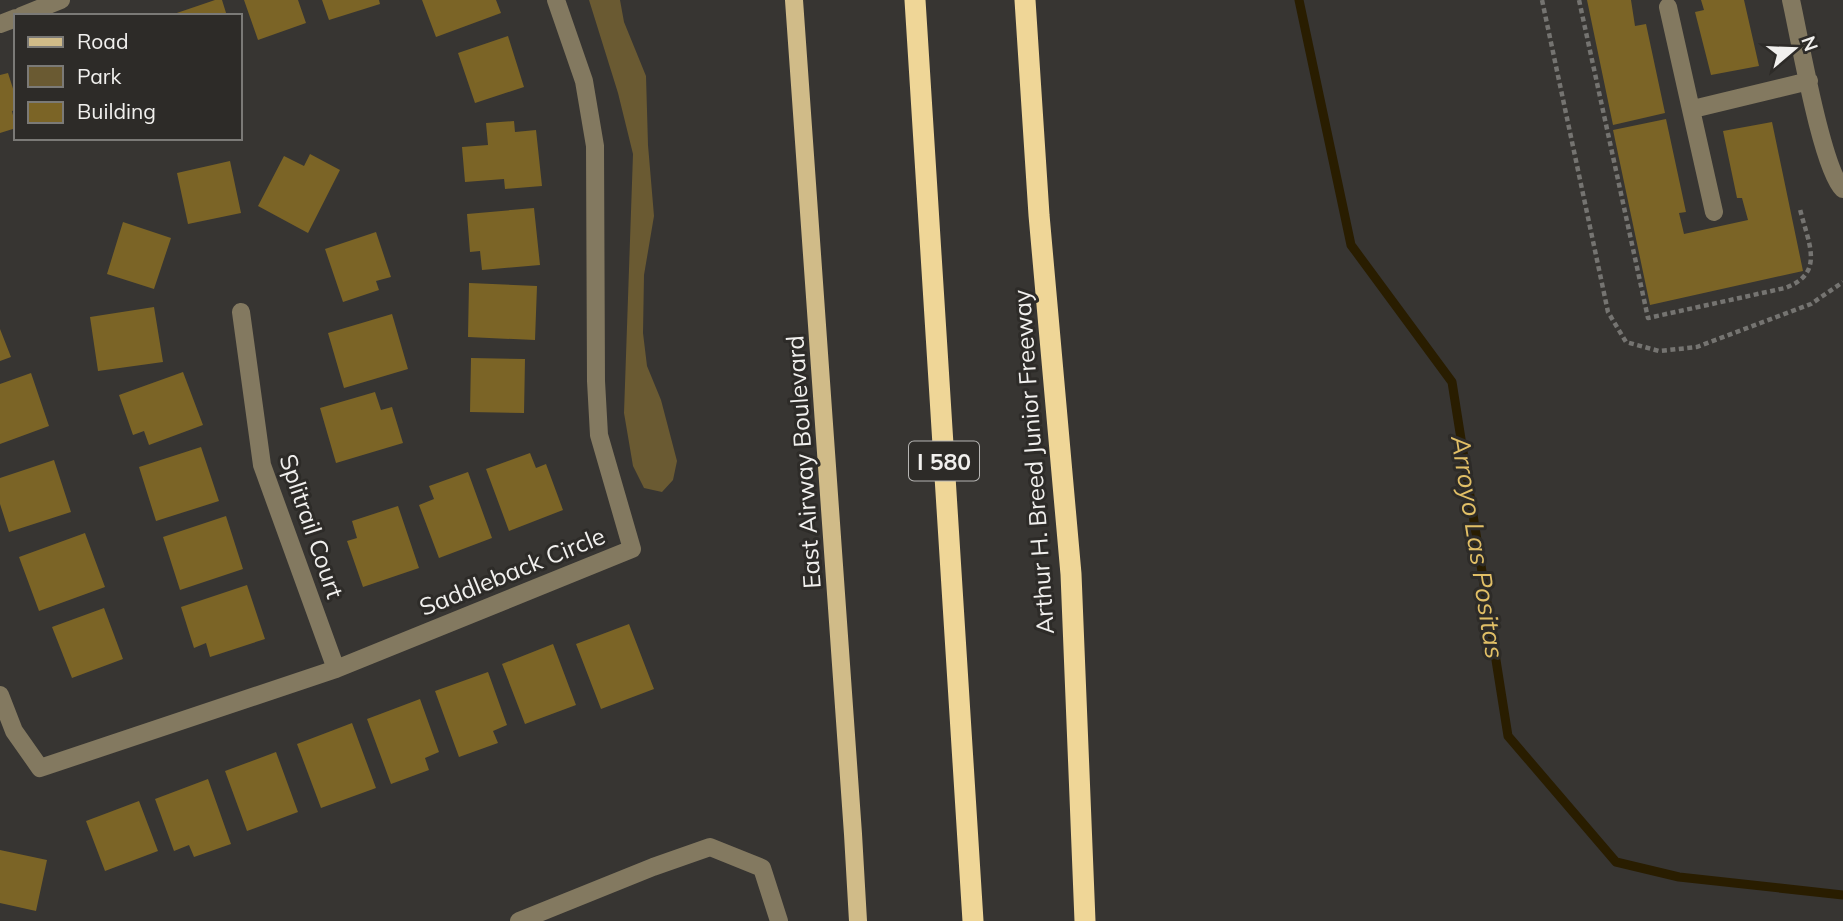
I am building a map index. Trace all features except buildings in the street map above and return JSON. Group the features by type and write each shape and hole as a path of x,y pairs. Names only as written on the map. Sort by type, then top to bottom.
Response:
{"highway":[{"name":"I 580","path":"915,0 973,921"},
{"name":"Arthur H. Breed Junior Freeway","path":"1025,0 1039,215 1071,574 1085,921"}],"main road":[{"name":"East Airway Boulevard","path":"794,0 858,921"}],"street":[{"path":"26,14 61,0"},
{"name":"Saddleback Circle","path":"0,695 14,732 40,768 336,669 632,549 599,435 596,381 595,146 584,81 556,0"},
{"path":"1791,0 1834,179 1843,189"},
{"path":"1668,7 1714,212"},
{"path":"1693,109 1809,81"},
{"name":"Splitrail Court","path":"241,312 262,465 336,669"},
{"path":"519,921 710,847 762,868 779,921"}],"path":[{"path":"1542,0 1608,312 1626,342 1659,351 1697,347 1811,304 1843,282"},
{"path":"1579,0 1648,318 1798,283 1807,275 1812,258 1800,209"}],"green space":[{"path":"589,0 620,0 624,22 646,76 654,216 644,275 643,333 647,366 661,400 677,461 673,480 662,492 644,488 633,466 624,413 633,154 618,93"}],"waterway":[{"name":"Arroyo Las Positas","path":"1299,0 1351,245 1452,382 1508,736 1616,862 1679,877 1843,895"}]}
